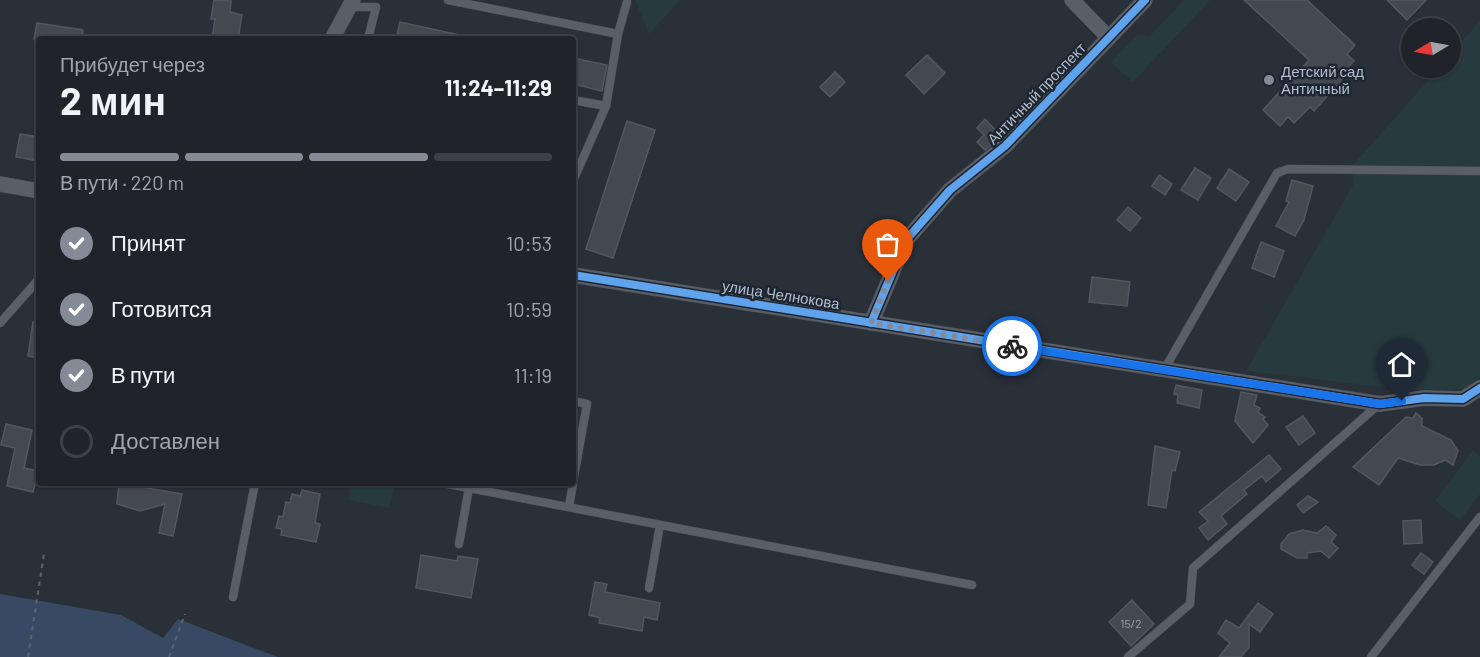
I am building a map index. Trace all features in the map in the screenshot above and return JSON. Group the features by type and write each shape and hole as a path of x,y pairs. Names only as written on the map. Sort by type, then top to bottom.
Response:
{"street":[{"path":"1072,0 1108,37"},
{"name":"Античный проспект","path":"871,323 906,240 950,190 1005,146 1145,0"},
{"path":"334,36 351,3"},
{"path":"0,184 36,190"},
{"name":"улица Челнокова","path":"576,274 1380,404 1424,398 1463,399 1480,388"}],"lane":[{"path":"448,0 618,34"},
{"path":"351,3 376,7 369,36"},
{"path":"576,168 606,106 618,34 627,3"},
{"path":"576,101 606,106"},
{"path":"1164,370 1277,173 1288,169 1480,171"},
{"path":"0,323 36,282"},
{"path":"576,402 587,404 576,466"},
{"path":"1130,657 1190,604 1194,568 1380,404"},
{"path":"233,597 254,486"},
{"path":"459,486 972,585"},
{"path":"568,507 572,486"},
{"path":"459,544 469,488"},
{"path":"1371,657 1480,517"},
{"path":"649,588 660,525"}],"path":[{"path":"28,657 44,555"},
{"path":"169,657 185,614"}],"green space":[{"path":"635,0 680,0 649,34"},
{"path":"1184,0 1210,0 1133,82 1112,64 1112,61 1137,35 1150,36"},
{"path":"1480,21 1480,379 1464,389 1409,390 1246,371 1354,183 1351,167 1430,78 1461,78 1461,43"},
{"path":"1473,450 1480,456 1480,494 1460,520 1435,501"},
{"path":"350,486 394,486 390,508 348,500"}],"water":[{"path":"0,594 121,615 163,638 178,619 278,657 0,657"}],"building":[{"path":"214,0 231,1 230,12 242,15 238,36 212,36 215,19 211,19"},
{"name":"Детский сад Античный","path":"1244,0 1307,0 1355,45 1347,54 1354,61 1339,77 1342,80 1314,111 1310,107 1294,123 1288,117 1280,126 1263,110 1309,60"},
{"path":"1387,0 1426,0 1409,18 1405,18"},
{"path":"400,22 460,35 460,36 397,36"},
{"path":"37,23 83,30 82,36 36,36 34,39"},
{"path":"927,55 945,73 924,94 906,75"},
{"path":"576,59 607,65 602,91 576,85"},
{"path":"835,72 845,82 830,97 820,87"},
{"path":"985,119 1001,136 985,150 977,142 984,135 977,128"},
{"path":"627,121 655,130 613,258 586,249"},
{"path":"20,134 36,137 36,160 16,157"},
{"path":"1195,168 1211,178 1198,200 1181,190"},
{"path":"1229,169 1249,182 1236,201 1217,188"},
{"path":"1159,175 1172,184 1165,195 1152,186"},
{"path":"1292,180 1313,186 1304,220 1295,236 1276,226 1289,202 1286,201"},
{"path":"1128,207 1141,218 1130,231 1117,220"},
{"path":"1261,242 1284,251 1274,277 1252,268"},
{"path":"1092,277 1130,282 1127,306 1089,302"},
{"path":"33,322 36,322 36,357 28,356"},
{"path":"1176,385 1202,390 1199,408 1177,403 1178,395 1174,394"},
{"path":"1241,392 1257,395 1254,405 1260,408 1258,412 1265,417 1263,419 1268,425 1253,443 1235,421"},
{"path":"1416,413 1422,418 1422,426 1451,440 1458,451 1453,465 1445,460 1434,465 1420,465 1398,458 1379,485 1353,467 1406,417 1413,418"},
{"path":"1303,416 1315,433 1299,445 1286,427"},
{"path":"6,424 32,430 24,468 36,471 33,492 7,486 15,448 1,445"},
{"path":"1155,446 1180,452 1175,471 1172,470 1166,508 1148,505"},
{"path":"1269,455 1281,469 1266,482 1262,476 1244,490 1247,494 1221,516 1227,524 1208,540 1199,528 1208,521 1199,512"},
{"path":"119,486 136,486 182,494 173,536 159,533 165,504 140,511 117,504"},
{"path":"302,490 320,494 315,523 320,524 316,542 281,535 282,529 276,528 279,516 283,517 286,502 290,503 292,494 300,496"},
{"path":"1308,496 1318,502 1303,513 1297,505"},
{"path":"1421,520 1422,543 1404,544 1403,521"},
{"path":"1326,526 1336,535 1331,542 1338,548 1329,558 1321,551 1307,553 1307,558 1297,558 1281,549 1281,544 1289,534 1303,530 1317,533"},
{"path":"1421,553 1433,562 1424,574 1412,565"},
{"path":"421,555 457,561 458,556 478,559 471,598 416,588"},
{"path":"595,582 607,584 605,592 660,603 657,620 644,617 642,631 599,623 600,618 589,615"},
{"path":"1132,600 1154,624 1131,646 1109,622"},
{"path":"1258,603 1273,614 1260,632 1249,624 1249,647 1241,657 1219,657 1230,643 1218,633 1226,620 1239,628"}],"cycle path":[{"path":"871,323 906,240 950,190 1005,146 1145,0"},
{"path":"576,275 1380,404 1424,398 1463,399 1480,388"}],"way so far":[{"path":"888,281 871,323 1012,346"}],"place":[{"name":"Детский сад Античный","path":"1269,80"}],"route":[{"path":"1012,346 1380,404 1402,401"}]}
